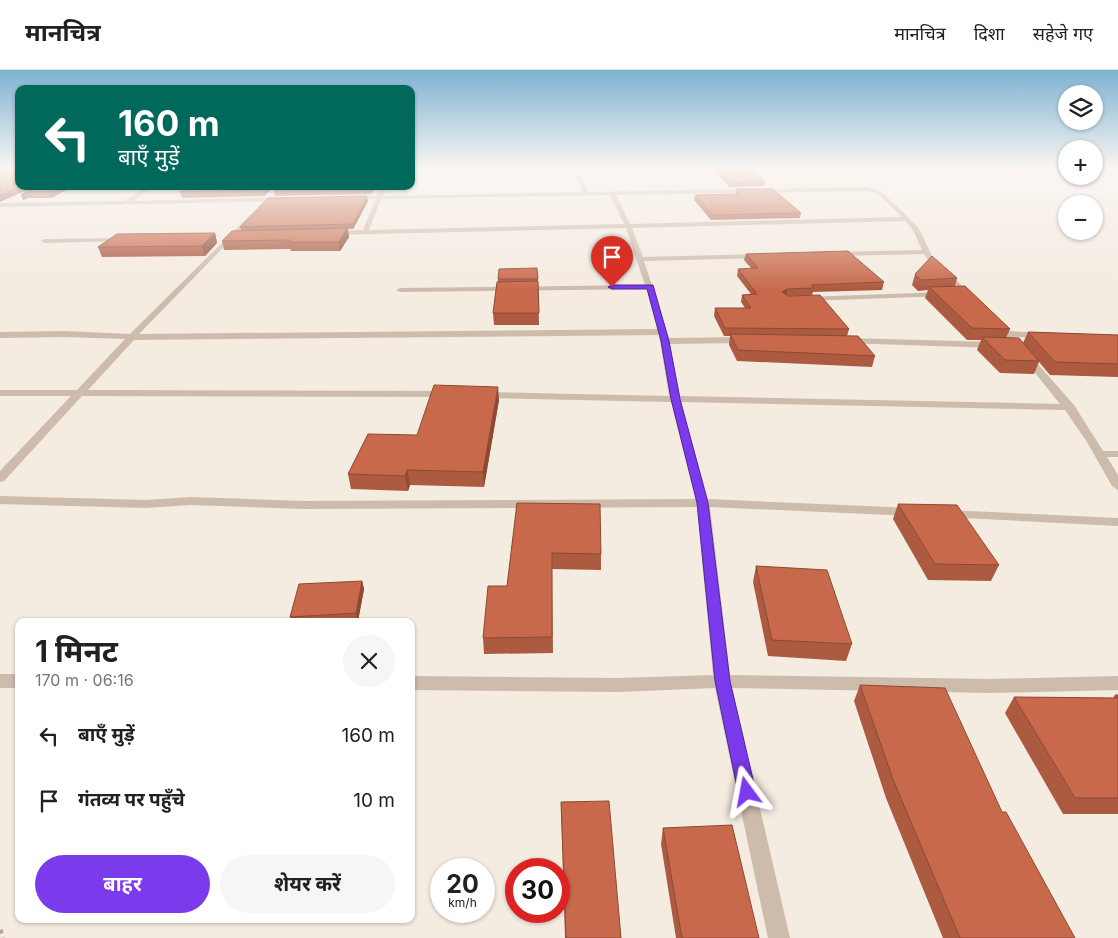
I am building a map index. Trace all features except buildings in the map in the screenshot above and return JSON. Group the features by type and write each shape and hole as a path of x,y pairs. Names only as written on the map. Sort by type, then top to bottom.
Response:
{"street":[{"path":"0,478 132,337 234,237 259,209"},
{"path":"365,232 375,209"},
{"path":"620,209 628,226 650,287 664,336 675,399 703,503 722,681 779,938"},
{"path":"897,209 916,229 935,265 980,307"},
{"path":"327,233 907,218"},
{"path":"219,239 234,237"},
{"path":"44,241 131,240"},
{"path":"828,254 927,252"},
{"path":"640,259 769,256"},
{"path":"400,290 650,287"},
{"path":"795,300 966,293"},
{"path":"994,321 1070,407 1101,454 1118,486"},
{"path":"0,335 64,334 132,337 664,336 758,340"},
{"path":"1007,334 1052,336"},
{"path":"834,341 1018,346"},
{"path":"0,393 464,395 1070,407"},
{"path":"1101,454 1118,454"},
{"path":"0,500 146,504 192,501 302,505 703,503 1118,522"},
{"path":"0,681 15,681"},
{"path":"415,683 618,685 722,681 990,686 1118,684"}],"path":[{"path":"0,930 2,938"}],"route":[{"path":"612,287 650,287 665,341 675,399 703,503 722,681 747,792"}]}
